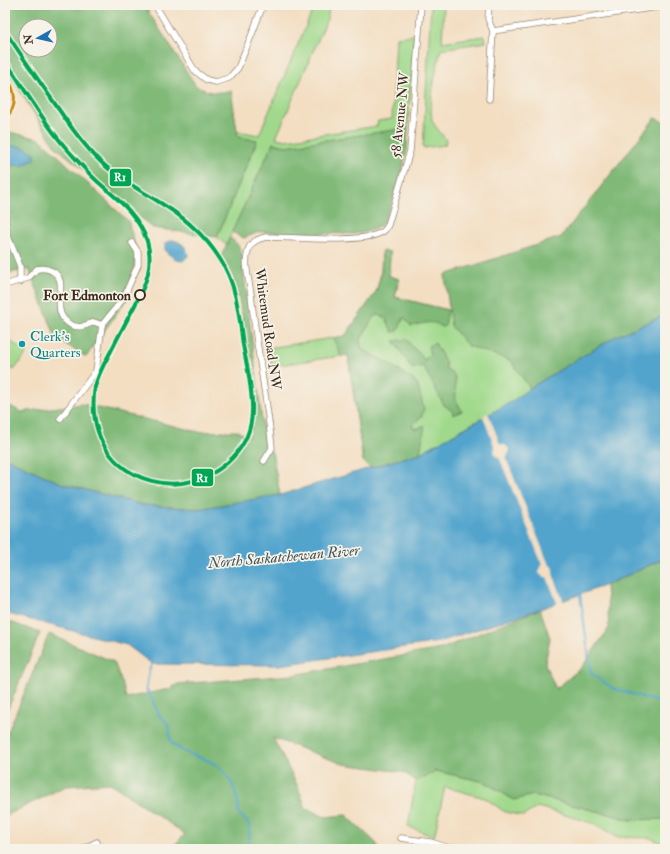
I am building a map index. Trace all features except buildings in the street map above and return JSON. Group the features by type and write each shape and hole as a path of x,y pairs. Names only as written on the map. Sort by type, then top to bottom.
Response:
{"street":[{"path":"155,5 195,71 207,80 216,82 229,78 238,68 263,5"},
{"name":"58 Avenue NW","path":"388,225 410,152 421,5"},
{"path":"489,5 488,19 493,32 489,99"},
{"path":"493,32 652,6 665,6"},
{"path":"5,212 7,234 20,266 20,282"},
{"name":"Whitemud Road NW","path":"264,462 272,448 252,309 247,260 250,245 256,240 266,237 352,239 368,237 383,232 388,225"},
{"path":"60,419 96,371 102,325 123,298 138,265 138,252 132,242"},
{"path":"5,285 20,282 28,278 37,269 40,268 50,270 57,275 60,280 61,289 59,307 65,320 75,327 80,328 94,322 102,325"},
{"path":"401,838 430,842 453,849"},
{"path":"83,849 97,842"}],"green space":[{"path":"5,5 144,5 196,86 213,92 231,90 238,137 257,140 217,237 153,228 55,146 5,67"},
{"path":"313,5 330,5 327,19 276,138 286,140 377,126 378,121 392,119 396,37 414,35 408,128 286,146 273,143 226,245 217,237 257,141 238,137 237,131 259,135 311,14"},
{"path":"431,5 444,5 442,42 485,36 486,42 441,49 434,84 431,112 433,122 446,140 445,145 423,148"},
{"path":"655,118 665,123 665,315 616,336 530,388 510,360 468,346 451,326 445,275 561,237"},
{"path":"408,128 407,150 400,177 388,213 384,221 377,228 368,232 353,234 259,232 244,238 232,232 273,143 286,146"},
{"path":"5,131 40,139 128,221 134,241 136,258 126,300 86,357 56,338 29,269 5,274"},
{"path":"230,238 237,244 242,253 265,445 272,452 280,495 198,509 143,505 63,484 5,458 5,403 21,412 82,404 199,432 237,431 249,437 254,418 255,399 240,304 234,279 221,256"},
{"path":"382,251 390,252 389,276 399,279 395,297 488,320 510,359 530,388 511,402 420,453 370,468 363,461 348,355 271,366 269,348 345,336 376,292 381,274"},
{"path":"382,251 390,252 389,276 399,279 395,297 448,310 445,326 442,327 435,323 423,323 411,326 404,317 398,331 392,332 386,318 379,315 374,316 360,341 362,349 393,366 417,383 424,409 422,416 412,426 415,429 425,426 420,453 370,468 363,461 348,355 341,356 333,338 345,336 376,292 381,274"},
{"path":"6,338 27,353 14,370 5,364"},
{"path":"407,339 424,360 430,355 428,346 435,343 445,361 446,368 455,376 456,400 462,411 453,415 452,411 444,405 423,366 412,369 394,341"},
{"path":"665,558 665,819 631,820 533,795 514,800 485,782 436,771 416,781 403,772 343,764 273,738 297,785 306,808 325,817 346,815 376,843 379,849 171,849 185,834 110,783 66,786 5,816 5,739 49,634 114,662 126,698 169,689 178,684 293,675 441,649 540,609 550,638 545,664 556,689 582,667 609,628 606,585"},
{"path":"5,620 40,633 5,716"},
{"path":"436,771 485,782 514,800 533,795 631,820 665,819 665,845 651,838 617,837 595,824 538,807 523,816 505,812 485,798 445,787 434,837 408,826 416,781"}],"water":[{"path":"5,146 25,148 35,154 35,159 21,166 5,164"},
{"path":"172,240 181,243 185,247 188,256 183,261 176,260 165,251 165,243"},
{"name":"North Saskatchewan River","path":"665,315 665,558 606,585 540,609 439,642 280,665 152,664 127,645 5,613 5,458 63,484 143,505 198,509 280,495 420,453 511,402 530,388 616,336"}],"pier":[{"path":"488,413 500,444 505,445 509,449 509,453 506,458 548,563 553,568 553,574 564,603 558,605 547,577 543,577 539,573 542,564 500,459 494,454 495,448 483,416"}],"waterway":[{"path":"580,594 591,673 612,688 659,702 665,722"},
{"path":"152,664 149,671 146,689 159,715 168,724 171,742 185,752 216,765 227,776 235,790 238,813 249,825 249,840 243,849"}],"transit line":[{"name":"R1","path":"5,31 70,126 95,156 113,172 172,211 198,231 226,269 236,300 251,387 252,412 250,425 240,448 232,458 212,473 188,482 170,484 161,483 143,478 126,470 107,450 98,432 94,416 95,387 102,368 139,297 148,274 150,258 147,241 138,223 126,208 89,173 58,138 5,60"},
{"path":"5,76 14,92 14,103 9,114 5,118"}],"place":[{"name":"Fort Edmonton","path":"140,295"},
{"name":"Clerk's Quarters","path":"22,344"}]}
